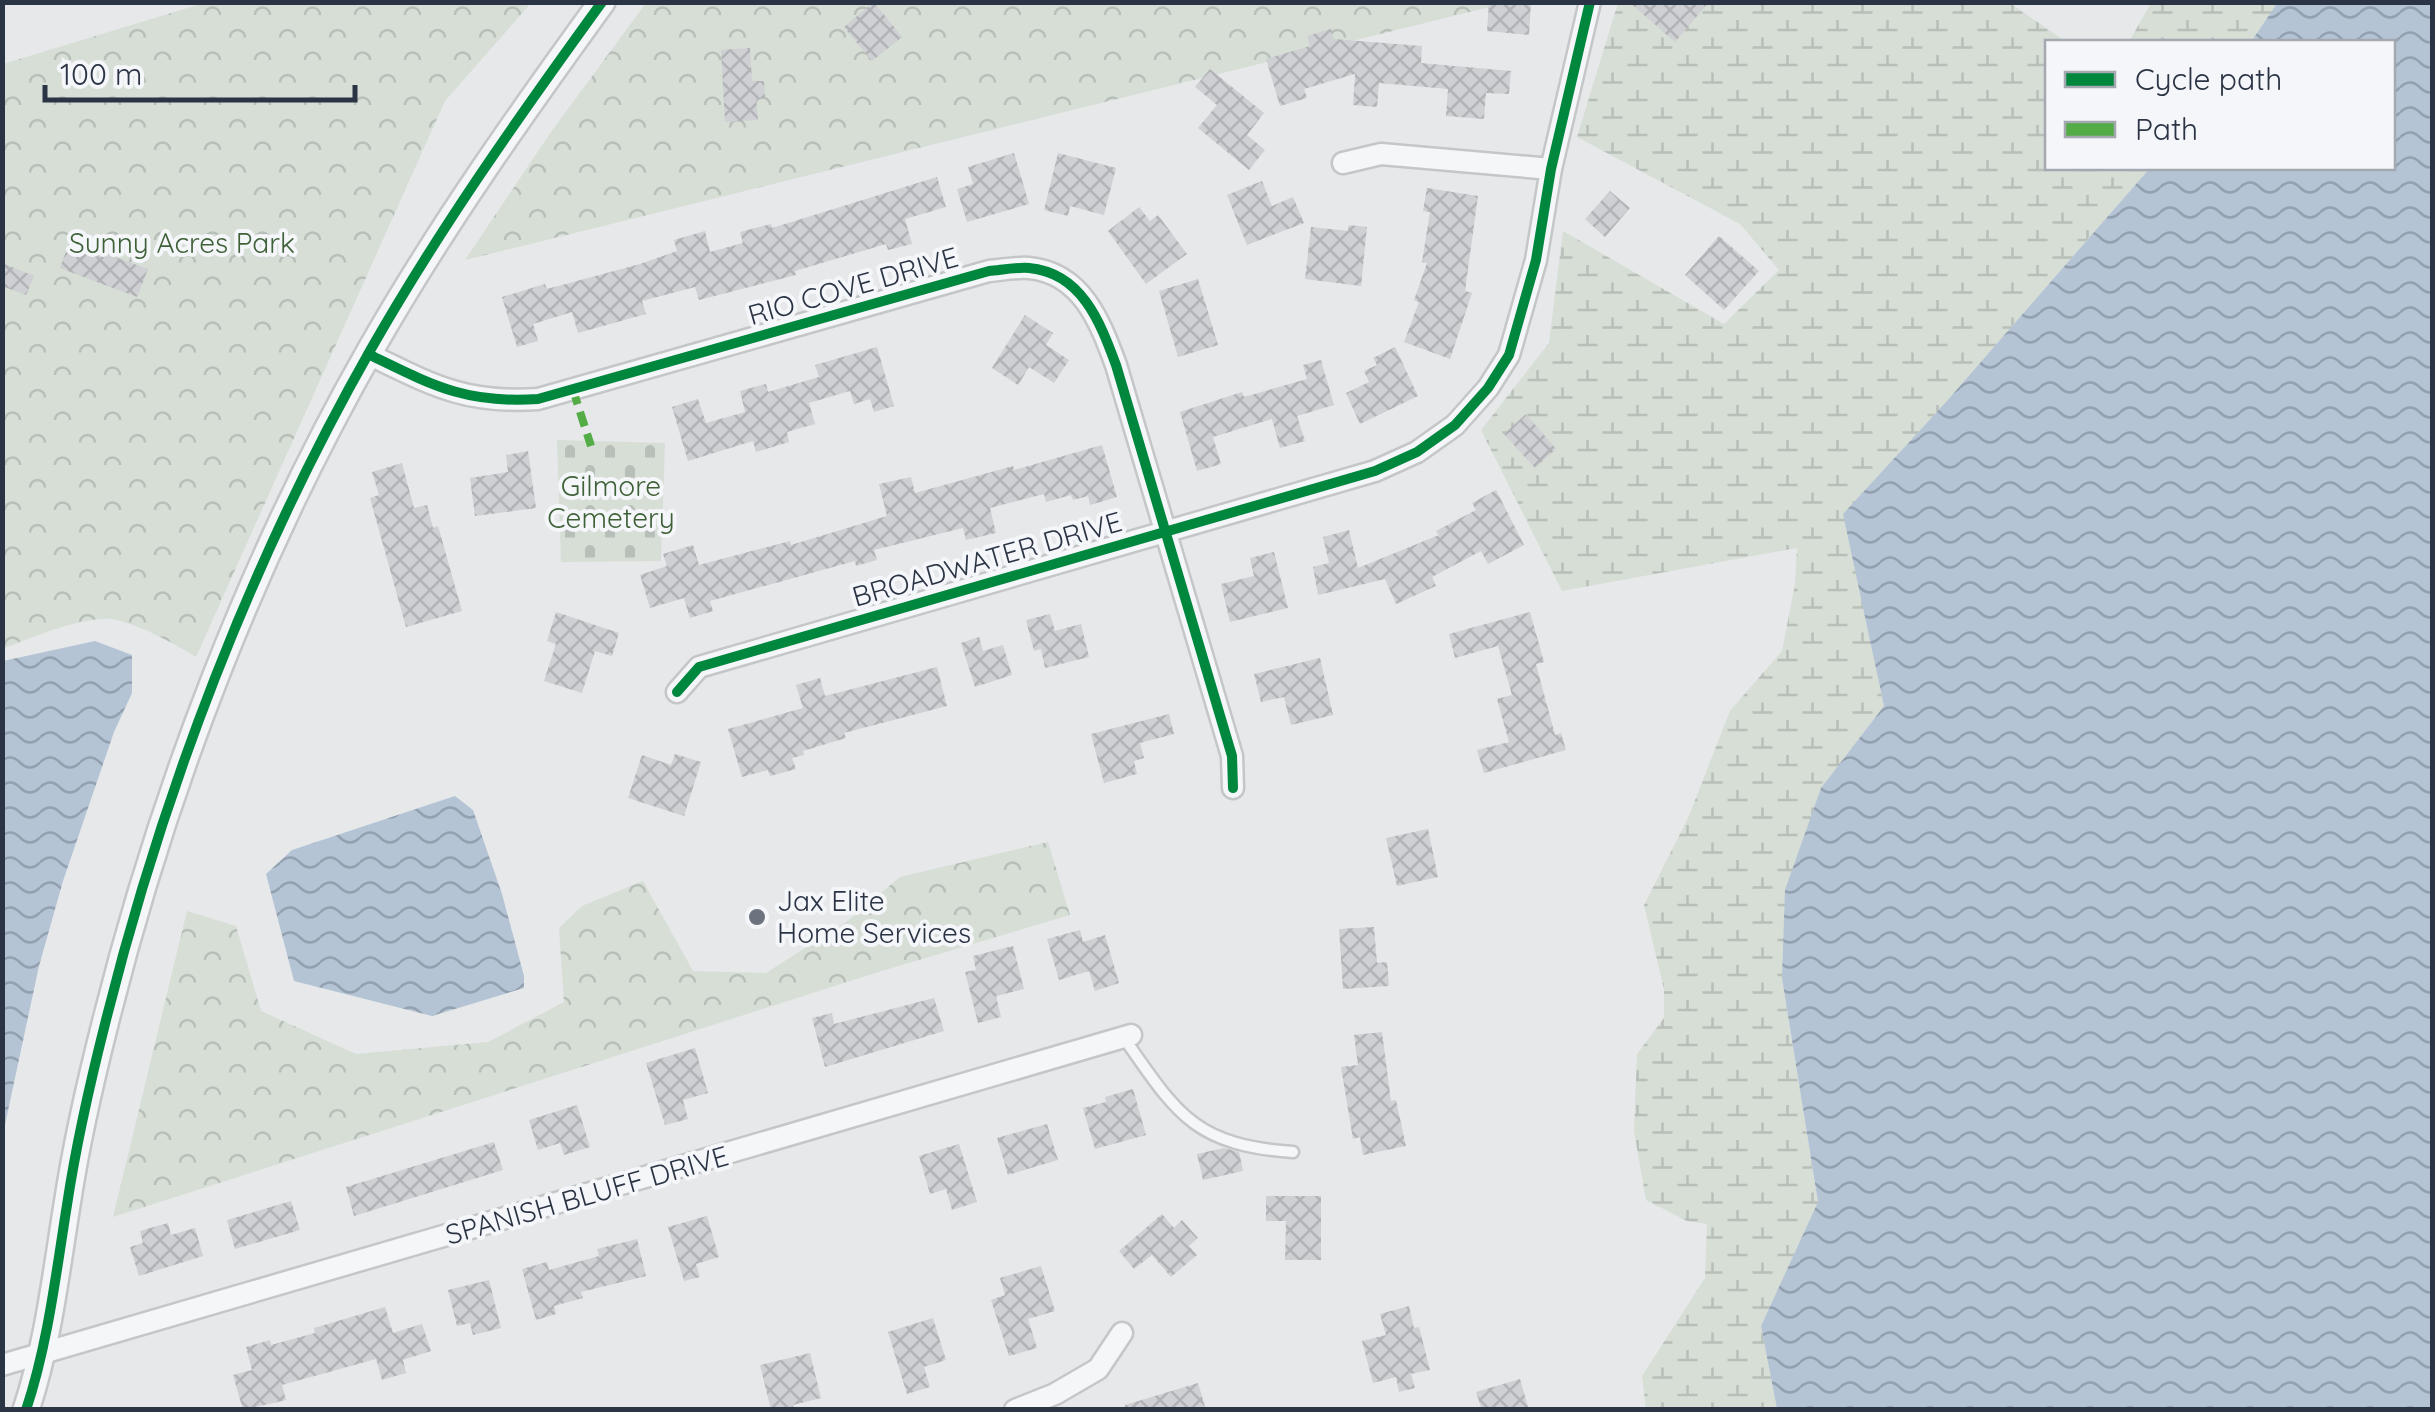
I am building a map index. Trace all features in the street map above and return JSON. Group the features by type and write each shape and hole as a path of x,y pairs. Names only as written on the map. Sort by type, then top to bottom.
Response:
{"street":[{"path":"26,1410 42,1353 68,1193 104,1024 195,733 250,598 302,481 368,354 472,185 602,2"},
{"name":"BROADWATER DRIVE","path":"677,692 699,668 1375,471 1417,452 1455,425 1488,388 1509,355 1536,260 1590,2"},
{"path":"1343,163 1381,154 1552,169"},
{"name":"RIO COVE DRIVE","path":"368,354 453,393 494,400 538,399 988,271 1030,268 1061,278 1086,298 1104,332 1232,756 1233,788"},
{"name":"SPANISH BLUFF DRIVE","path":"2,1365 1128,1036"},
{"path":"1014,1410 1058,1402 1098,1369 1122,1334"}],"lane":[{"path":"1128,1036 1171,1105 1209,1135 1266,1150 1293,1152"}],"green space":[{"path":"2151,2 2278,3 2252,40 2130,40"},
{"name":"Sunny Acres Park","path":"204,3 531,3 445,101 196,657 148,631 105,619 60,628 3,649 3,64"},
{"path":"646,3 1506,3 465,260 551,132"},
{"path":"1618,3 2010,3 2063,40 2045,40 2045,170 2148,170 1844,514 1884,706 1821,788 1782,978 1818,1203 1761,1326 1777,1409 1646,1409 1642,1376 1705,1278 1707,1224 1687,1221 1646,1200 1634,1131 1637,1054 1664,1018 1664,989 1644,905 1688,818 1730,711 1782,651 1795,584 1797,548 1562,591 1481,430 1549,343 1563,231 1724,324 1779,270 1740,224 1577,137"},
{"name":"Gilmore Cemetery","path":"557,440 665,443 661,561 561,562"},
{"path":"1048,842 1070,915 875,973 113,1217 187,911 236,926 261,1011 356,1054 488,1042 564,1002 559,928 582,906 643,881 693,971 766,973 849,920 900,877"}],"water":[{"path":"2278,2 2432,3 2432,1409 1777,1409 1761,1326 1818,1202 1782,978 1785,890 1821,788 1884,706 1843,514 2148,170 2395,170 2395,40 2252,40"},
{"path":"95,641 132,655 132,693 114,732 63,881 39,966 3,1134 3,661"},
{"path":"455,796 473,810 502,894 524,988 432,1016 294,981 266,874 292,850"}],"building":[{"path":"874,2 902,37 872,61 844,27"},
{"path":"1489,2 1531,2 1529,35 1487,31"},
{"path":"1629,2 1709,2 1675,42"},
{"path":"1331,29 1334,39 1422,46 1421,63 1511,71 1509,94 1486,93 1484,119 1446,116 1448,89 1379,83 1377,107 1353,105 1355,74 1304,89 1307,98 1280,106 1266,59 1310,46 1307,36"},
{"path":"750,48 752,81 764,81 765,98 756,99 758,120 725,122 721,50"},
{"path":"1210,69 1264,113 1247,135 1265,150 1249,170 1198,128 1217,105 1195,87"},
{"path":"1014,153 1029,204 967,222 957,189 973,184 968,167"},
{"path":"1058,153 1116,168 1104,215 1070,206 1068,216 1044,210"},
{"path":"937,177 946,207 905,219 912,244 888,250 886,244 795,271 796,275 699,300 695,287 642,301 646,314 578,333 572,312 533,324 538,341 517,347 502,297 640,264 677,251 674,240 705,231 710,252 743,243 740,232 771,224 772,228"},
{"path":"1262,181 1272,206 1293,197 1304,223 1247,245 1227,195"},
{"path":"1427,188 1478,196 1465,291 1472,293 1450,359 1404,342 1419,302 1414,300 1427,263 1422,262 1430,212 1423,211"},
{"path":"1610,191 1630,208 1605,237 1585,219"},
{"path":"1139,207 1150,221 1158,215 1187,254 1146,284 1108,231"},
{"path":"1349,225 1367,227 1361,286 1305,279 1311,227 1348,231"},
{"path":"72,235 97,245 95,250 148,269 137,297 60,268"},
{"path":"1719,236 1759,271 1724,310 1685,275"},
{"path":"2,263 34,276 26,295 2,286"},
{"path":"1198,279 1218,345 1178,357 1159,291"},
{"path":"1025,315 1053,333 1046,345 1069,360 1054,383 1029,367 1018,385 992,368"},
{"path":"877,347 894,406 874,412 870,399 854,404 850,391 809,403 815,424 787,432 789,442 756,452 753,441 688,461 672,407 698,399 706,423 745,412 740,391 766,384 768,392 819,377 815,365"},
{"path":"1395,347 1418,396 1360,424 1346,393 1369,382 1364,371 1377,365 1373,358"},
{"path":"1321,360 1334,405 1297,416 1305,441 1280,448 1272,419 1213,437 1221,464 1197,471 1180,412 1242,392 1244,397 1307,379 1303,365"},
{"path":"1526,414 1556,449 1535,468 1504,434"},
{"path":"1102,445 1117,497 1090,505 1088,496 1073,500 1071,495 1046,502 1044,494 990,508 996,533 966,540 963,528 874,550 877,560 856,566 855,561 710,601 713,611 690,618 684,598 650,608 640,575 667,566 663,554 693,545 699,565 790,541 791,545 887,516 879,484 911,477 915,493"},
{"path":"528,451 536,508 475,516 470,478 508,472 506,455"},
{"path":"402,463 414,508 427,505 433,528 438,526 462,611 406,627 370,498 379,495 372,472"},
{"path":"1496,490 1524,545 1488,564 1481,551 1432,577 1436,586 1396,604 1385,579 1318,595 1313,567 1329,563 1323,537 1349,530 1358,568 1439,535 1436,531 1476,510 1472,503"},
{"path":"1274,552 1288,608 1230,622 1221,584 1254,576 1250,558"},
{"path":"556,612 619,633 612,656 595,651 582,693 544,681 556,644 547,641"},
{"path":"1530,612 1544,662 1536,664 1555,735 1561,733 1566,750 1484,773 1477,750 1509,742 1497,699 1512,695 1498,646 1455,658 1449,634"},
{"path":"1050,614 1055,631 1081,624 1089,657 1045,668 1041,649 1034,651 1026,620"},
{"path":"979,637 983,651 1003,645 1012,675 975,687 961,643"},
{"path":"1320,658 1333,715 1291,725 1284,697 1261,702 1254,674"},
{"path":"937,667 947,706 844,733 846,738 792,758 796,769 770,776 768,770 742,777 728,729 803,708 796,685 820,678 825,696"},
{"path":"1169,714 1174,734 1140,743 1144,758 1134,761 1137,774 1104,783 1091,734"},
{"path":"675,754 701,762 684,816 628,798 642,755 671,765"},
{"path":"1428,829 1438,877 1397,886 1386,838"},
{"path":"1374,927 1377,963 1387,962 1389,986 1343,989 1339,929"},
{"path":"1080,930 1083,942 1105,935 1119,983 1095,991 1089,971 1059,980 1047,939"},
{"path":"1013,946 1024,989 996,996 1001,1017 978,1023 965,972 976,970 973,956"},
{"path":"934,998 944,1031 825,1067 812,1018 832,1013 834,1024"},
{"path":"1382,1032 1391,1101 1396,1100 1406,1146 1363,1155 1360,1137 1353,1139 1341,1067 1358,1065 1354,1035"},
{"path":"695,1048 708,1093 683,1100 688,1119 665,1125 646,1063"},
{"path":"1133,1089 1146,1135 1095,1149 1083,1108"},
{"path":"577,1105 590,1147 564,1155 560,1143 538,1150 529,1120"},
{"path":"1047,1124 1058,1160 1008,1175 997,1138"},
{"path":"494,1142 503,1170 354,1216 346,1187"},
{"path":"959,1144 977,1202 952,1210 946,1189 930,1194 919,1156"},
{"path":"1224,1148 1239,1152 1243,1171 1203,1180 1197,1154"},
{"path":"1266,1196 1321,1196 1321,1260 1285,1260 1286,1221 1266,1221"},
{"path":"291,1201 300,1230 235,1249 227,1220"},
{"path":"1162,1214 1174,1228 1182,1220 1198,1238 1189,1246 1197,1255 1171,1277 1152,1255 1134,1269 1119,1251"},
{"path":"707,1216 719,1257 696,1264 700,1277 684,1281 668,1227"},
{"path":"168,1223 171,1235 195,1228 203,1256 139,1276 130,1247 143,1243 140,1231"},
{"path":"637,1239 646,1276 581,1292 583,1298 554,1306 556,1314 536,1320 522,1269 547,1262 549,1270 599,1256 597,1249"},
{"path":"1041,1266 1055,1311 1028,1319 1037,1348 1009,1356 991,1300 1005,1295 1000,1278"},
{"path":"489,1280 501,1328 473,1335 470,1323 457,1326 448,1290"},
{"path":"1409,1306 1430,1370 1411,1374 1415,1388 1399,1392 1396,1377 1373,1383 1362,1341 1386,1335 1380,1314"},
{"path":"385,1307 393,1333 422,1324 431,1351 403,1360 406,1373 382,1380 376,1359 282,1385 286,1400 243,1410 233,1375 252,1370 246,1347 270,1340 271,1345 315,1333 314,1328"},
{"path":"933,1318 946,1360 924,1367 930,1387 907,1394 888,1332"},
{"path":"810,1353 821,1398 793,1405 794,1410 771,1410 760,1365"},
{"path":"1520,1379 1529,1410 1482,1410 1476,1392"},
{"path":"1198,1383 1206,1410 1125,1410 1125,1405"}],"marked path":[{"path":"573,390 591,446"}],"cycle path":[{"path":"26,1410 46,1334 75,1160 105,1024 154,850 215,678 287,510 371,349 482,172 602,2"},
{"path":"677,692 699,667 1375,471 1417,452 1455,425 1488,388 1509,355 1536,260 1551,169 1590,2"},
{"path":"368,354 450,390 490,398 538,399 989,271 1029,268 1063,279 1086,302 1116,365 1232,756 1233,788"}],"place":[{"name":"Jax Elite Home Services","path":"757,917"}]}
